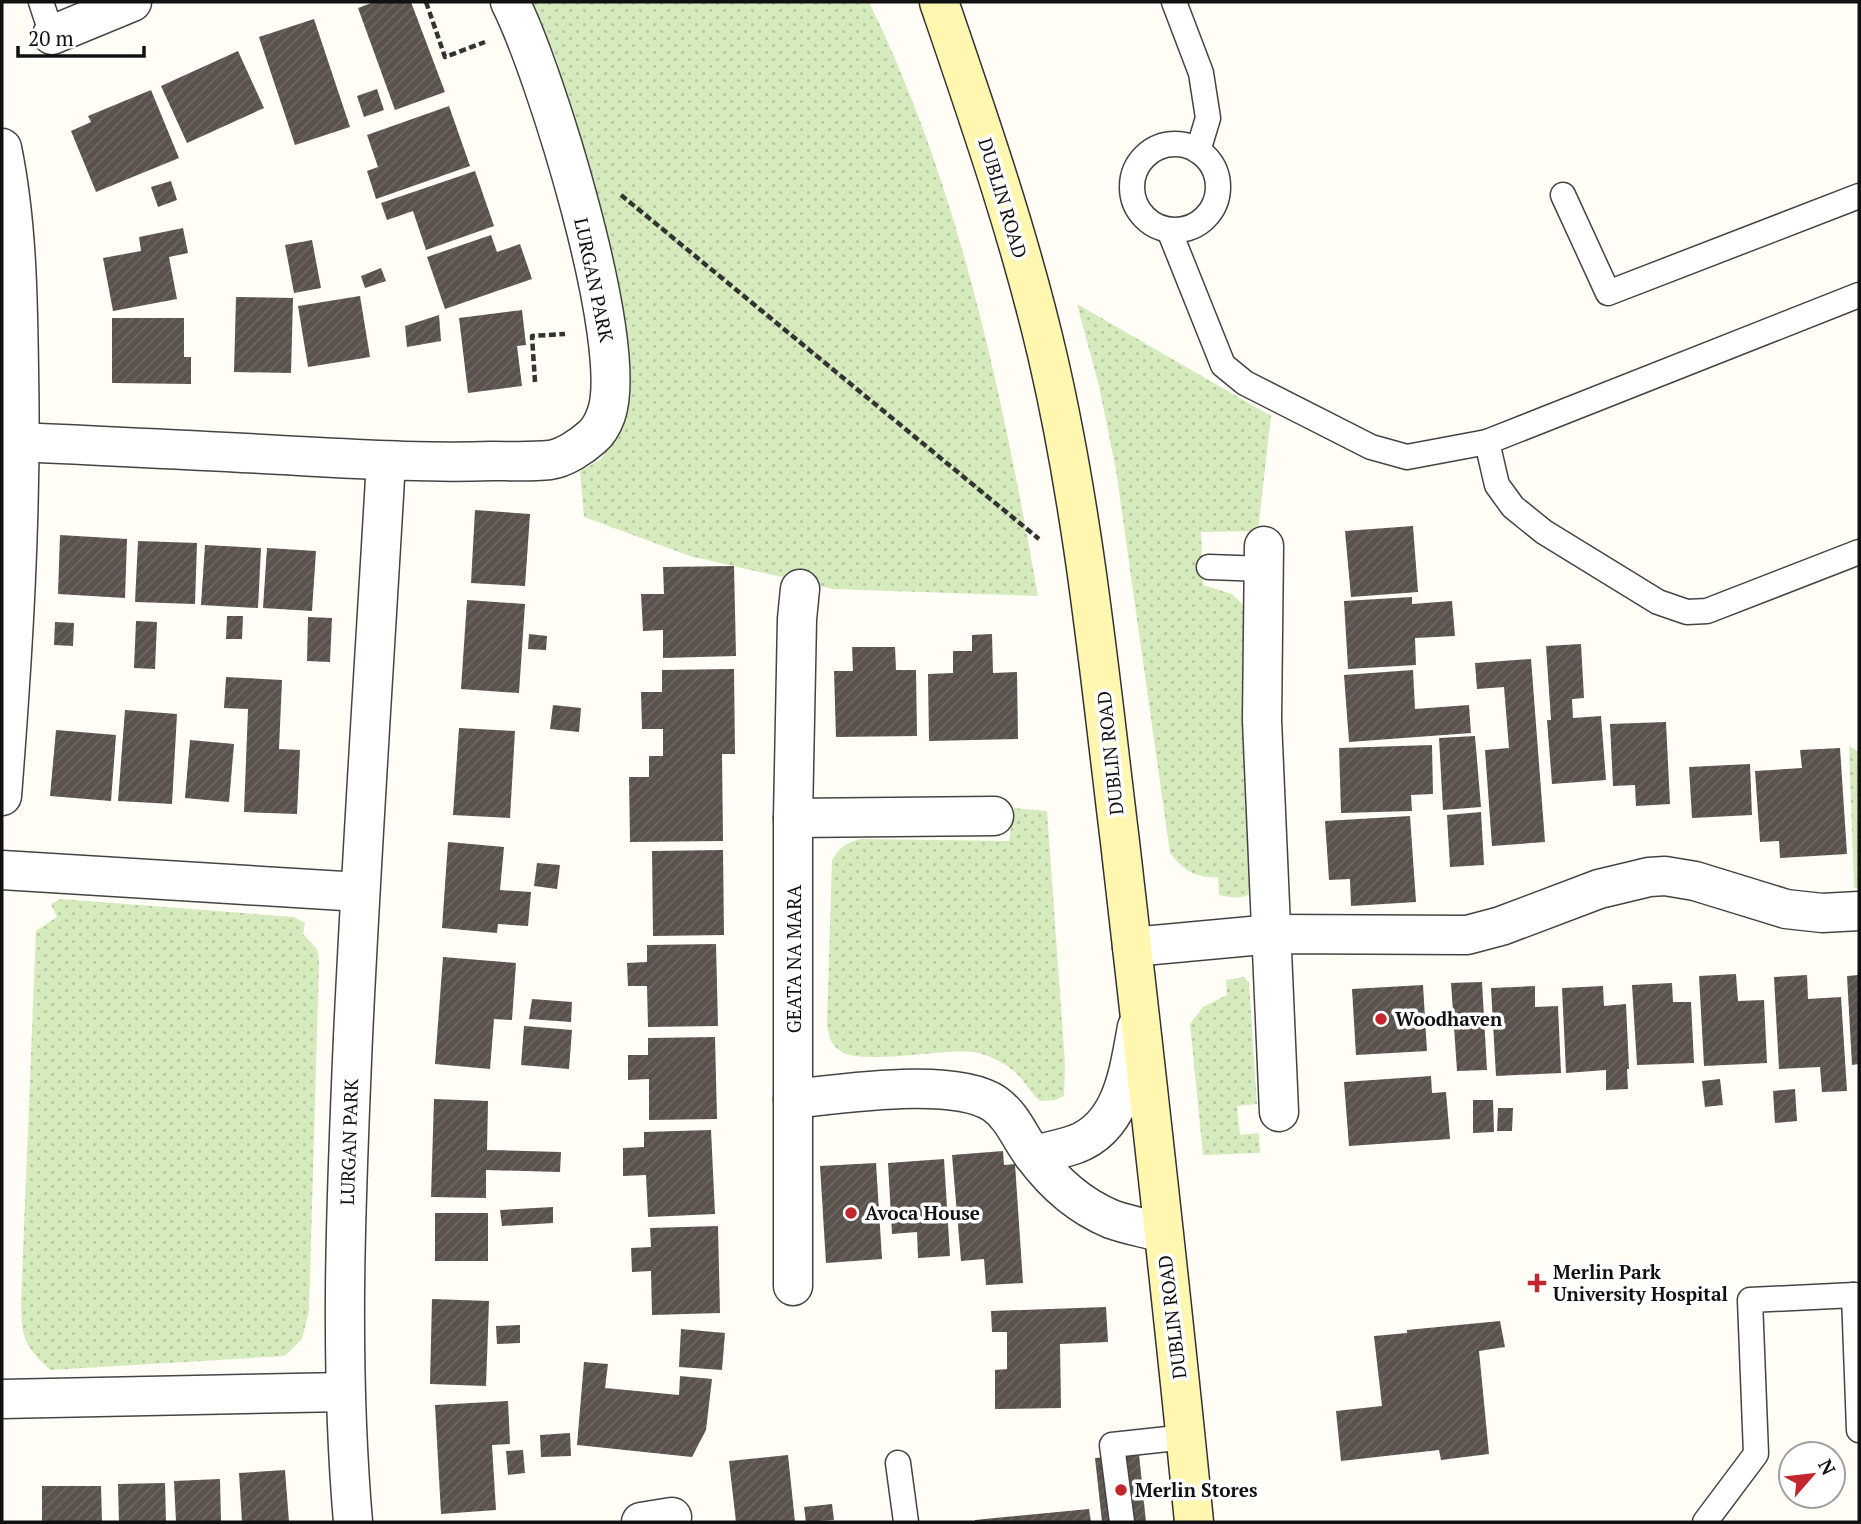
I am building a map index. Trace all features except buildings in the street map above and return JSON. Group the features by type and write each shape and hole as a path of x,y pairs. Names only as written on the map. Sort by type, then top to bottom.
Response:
{"main road":[{"name":"DUBLIN ROAD","path":"939,2 993,161 1037,312 1082,532 1140,1013 1194,1522"}],"street":[{"path":"47,19 132,2"},
{"name":"LURGAN PARK","path":"21,442 386,461 549,460 563,456 590,439 607,415 609,402 609,358 600,293 575,193 533,54 510,2"},
{"path":"2,148 10,203 18,299 21,442 2,796"},
{"name":"LURGAN PARK","path":"353,1522 343,1334 347,1198 360,892 386,461"},
{"path":"1264,557 1262,720 1279,1112"},
{"name":"GEATA NA MARA","path":"793,1286 793,818 800,589"},
{"path":"793,818 994,816"},
{"path":"2,870 360,892"},
{"path":"1132,947 1273,934 1467,935 1623,882 1665,876 1715,886 1786,909 1822,913 1859,911"},
{"path":"1033,1155 1078,1143 1107,1121 1119,1103 1126,1085 1140,1013"},
{"path":"793,1099 923,1088 964,1093 993,1102 1011,1120 1033,1155 1068,1194 1111,1219 1163,1233"},
{"path":"2,1399 345,1392"}],"lane":[{"path":"1174,2 1201,73 1208,118 1198,151"},
{"path":"1171,145 1185,145 1198,151 1216,173 1218,188 1215,202 1208,214 1198,224 1169,230 1144,217 1135,199 1133,179 1146,156 1158,148 1171,145"},
{"path":"1563,194 1608,293 1859,196"},
{"path":"1169,230 1223,365 1245,383 1371,447 1407,457 1487,442 1859,295"},
{"path":"1487,442 1497,485 1513,507 1544,532 1658,602 1687,612 1707,611 1859,552"},
{"path":"1209,567 1264,557"},
{"path":"1705,1522 1756,1454 1750,1300 1857,1299 1859,1430"},
{"path":"1122,1522 1112,1445 1186,1437"},
{"path":"898,1464 906,1522"}],"path":[{"path":"426,2 445,57 489,40"},
{"path":"575,193 608,184 1039,539"},
{"path":"536,383 532,336 573,334"}],"green space":[{"path":"532,2 869,2 929,145 953,218 993,368 1038,596 833,589 690,556 584,517 580,471 600,460 616,437 627,406 628,380 606,236 557,61"},
{"path":"1077,304 1271,416 1258,531 1201,532 1203,585 1232,594 1246,608 1253,893 1244,896 1219,895 1218,877 1190,872 1170,853 1116,470 1099,386"},
{"path":"1849,746 1859,752 1859,888 1854,888"},
{"path":"1014,808 1047,811 1065,1064 1064,1096 1040,1101 1010,1068 991,1057 977,1053 868,1057 853,1056 838,1050 831,1040 827,1025 832,861 837,853 847,844 860,839 1009,841"},
{"path":"61,899 294,917 305,923 303,934 317,949 319,961 309,1311 302,1339 285,1356 50,1370 29,1347 23,1333 21,1302 36,931 57,917 51,904"},
{"path":"1244,977 1249,983 1257,1104 1237,1106 1240,1135 1259,1133 1260,1153 1203,1155 1190,1024 1203,1007 1227,995 1226,980"}],"place":[{"name":"Woodhaven","path":"1381,1019"},
{"name":"Avoca House","path":"851,1213"},
{"name":"Merlin Park University Hospital","path":"1537,1283"},
{"name":"Merlin Stores","path":"1121,1490"}]}
